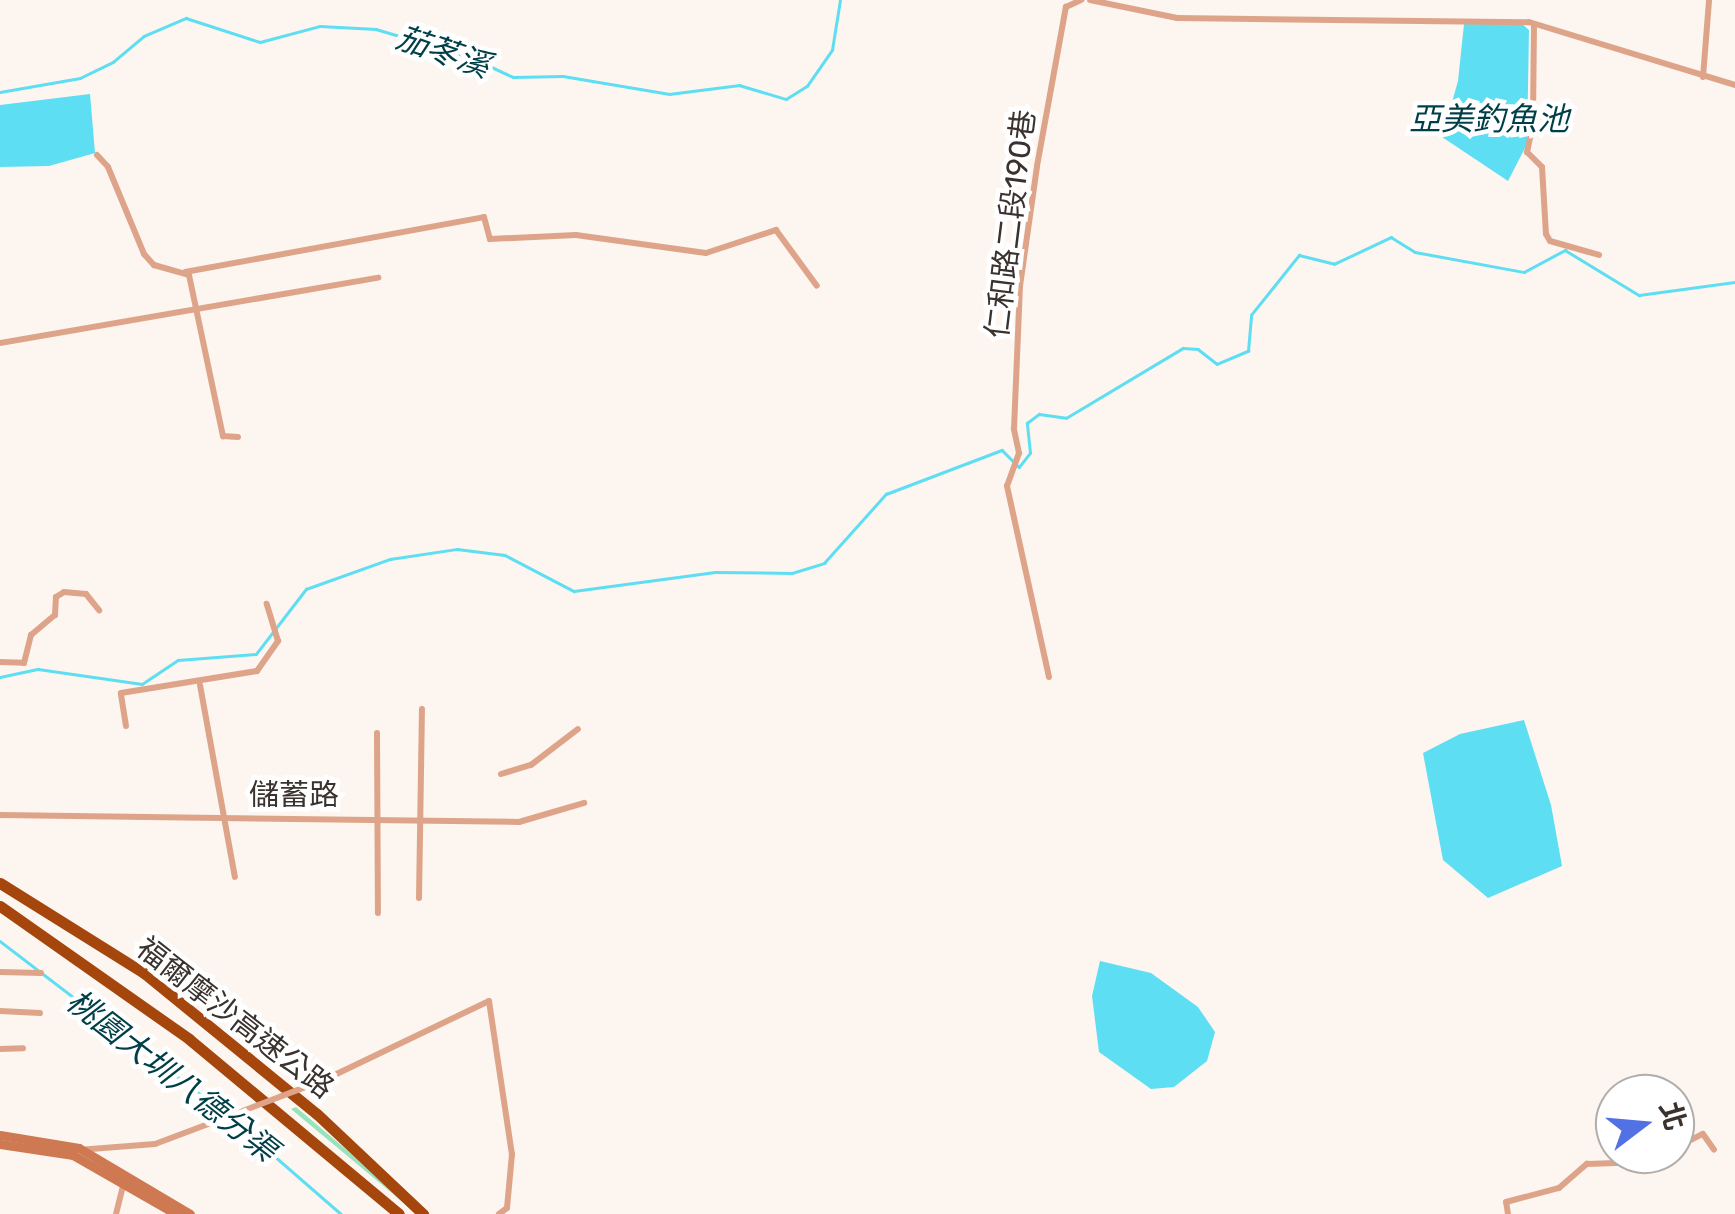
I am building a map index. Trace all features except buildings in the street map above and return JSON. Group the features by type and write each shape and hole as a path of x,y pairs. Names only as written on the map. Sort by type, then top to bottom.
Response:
{"highway":[{"name":"福爾摩沙高速公路","path":"0,882 144,973 318,1114 424,1214"},
{"name":"福爾摩沙高速公路","path":"0,906 189,1039 399,1214"}],"street":[{"name":"仁和路二段190巷","path":"1050,677 1012,512 1020,286 1066,7 1082,0"},
{"path":"1090,0 1177,18 1534,24 1735,85"},
{"path":"1703,77 1709,0"},
{"path":"1534,24 1534,124 1527,152 1542,167 1546,234 1550,241 1599,256"},
{"path":"97,155 108,166 144,254 154,266 185,272 484,217 490,239 576,235 706,253 772,229 806,262 817,286"},
{"path":"185,272 222,436 238,437"},
{"path":"0,343 378,278"},
{"path":"0,662 24,663 31,635 55,615 56,597 64,592 86,594 98,610"},
{"path":"126,726 121,693 250,674 265,662 278,641 268,604"},
{"path":"200,684 229,817 235,877"},
{"path":"418,898 422,709"},
{"path":"501,774 531,765 578,730"},
{"path":"377,733 381,818 378,913"},
{"name":"儲蓄路","path":"0,815 519,822 584,803"},
{"path":"0,972 41,973"},
{"path":"0,1144 76,1152 155,1144 324,1080 489,1001 512,1154 507,1208 499,1214"},
{"path":"0,1011 40,1013"},
{"path":"0,1049 24,1048"},
{"path":"1695,1138 1703,1134 1714,1150"},
{"path":"0,1135 76,1152 190,1214"},
{"path":"1508,1214 1506,1202 1560,1188 1587,1164 1595,1164"},
{"path":"116,1214 125,1178"},
{"path":"125,1178 176,1214"}],"green space":[{"path":"296,1107 349,1152 417,1214 291,1109"}],"water":[{"name":"亞美釣魚池","path":"1464,24 1522,24 1529,30 1527,144 1508,181 1442,137 1458,81"},
{"path":"90,94 95,153 49,166 0,167 0,105"},
{"path":"1524,720 1551,805 1562,866 1488,898 1443,860 1423,753 1460,734"},
{"path":"1100,961 1151,973 1198,1007 1215,1032 1207,1061 1174,1087 1151,1089 1099,1052 1092,996"}],"waterway":[{"name":"茄苳溪","path":"0,92 80,78 113,62 144,36 186,18 260,42 320,26 376,29 470,57 513,77 563,76 669,94 739,85 786,99 807,86 832,50 840,0"},
{"path":"0,677 38,669 142,684 178,660 256,654 306,589 390,559 457,549 505,555 574,591 715,572 792,573 824,563 886,494 1002,450 1019,467 1030,453 1027,423 1039,414 1066,418 1183,348 1198,349 1217,364 1248,351 1251,315 1299,255 1334,264 1391,237 1415,252 1524,272 1565,250 1639,295 1735,282"},
{"name":"桃園大圳八德分渠","path":"0,941 225,1113"},
{"name":"桃園大圳八德分渠","path":"231,1118 341,1214"}]}
